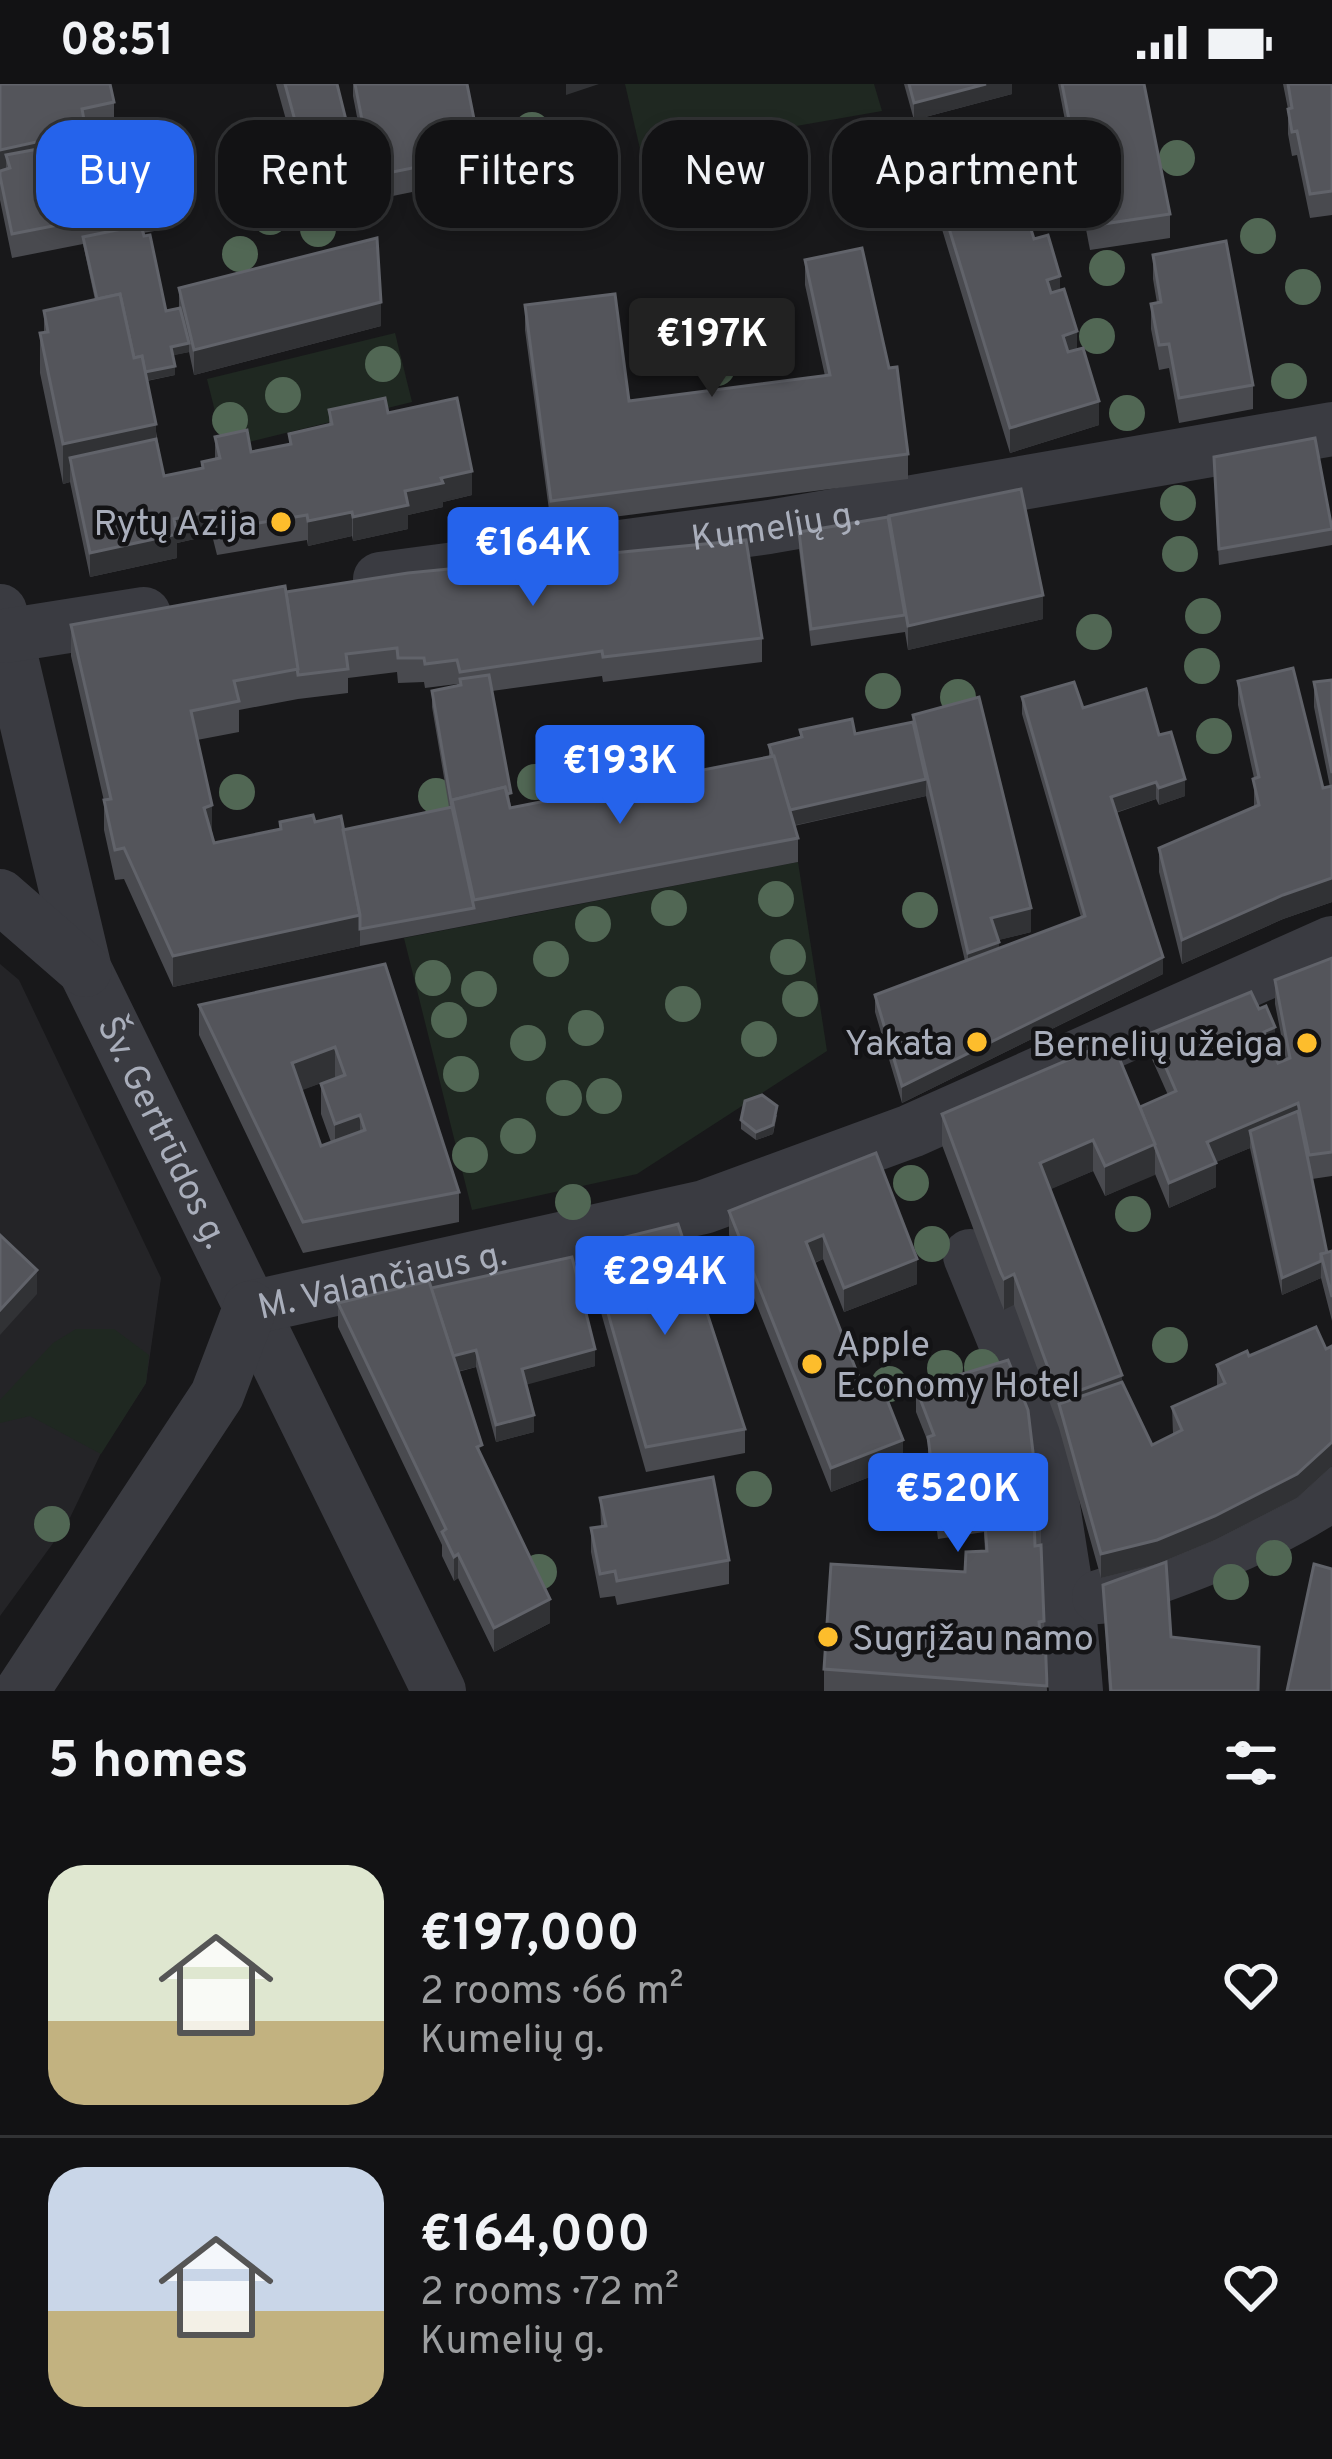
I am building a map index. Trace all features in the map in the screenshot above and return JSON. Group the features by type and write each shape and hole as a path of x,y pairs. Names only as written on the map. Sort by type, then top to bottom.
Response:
{"street":[{"name":"Kumelių g.","path":"326,587 770,527 1331,438"},
{"path":"3,623 187,607"},
{"name":"Šv. Gertrūdos g.","path":"3,623 11,713 85,970 439,1691"},
{"path":"0,896 85,970"},
{"name":"M. Valančiaus g.","path":"22,1691 217,1395 250,1308 704,1207 910,1131 1332,943"},
{"path":"970,1256 1041,1430 1069,1607 1076,1691"},
{"path":"1069,1607 1187,1568 1274,1528 1332,1494"}],"shaded area":[{"path":"625,84 874,84 882,111 808,124 808,120 642,120 641,153"},
{"path":"395,333 412,402 224,448 207,379"},
{"path":"798,862 827,1051 637,1174 472,1210 404,938"},
{"path":"0,964 19,980 161,1278 146,1383 101,1453 67,1524 0,1616"},
{"path":"76,1329 114,1329 149,1355 146,1383 101,1454 30,1416 0,1423 0,1400 53,1343"}],"building":[{"path":"0,84 110,84 114,102 82,109 84,120 36,120 36,142 0,150"},
{"path":"285,84 337,84 346,120 295,120"},
{"path":"355,84 467,84 474,120 415,120 415,167 391,172 391,120 362,120"},
{"path":"909,84 986,84 914,103"},
{"path":"1062,84 1144,84 1170,214 1121,221 1121,120 1069,120"},
{"path":"1288,84 1332,84 1332,191 1310,194 1297,131 1292,132"},
{"path":"36,149 36,228 43,228 12,234 0,176 0,171 10,168 6,155"},
{"path":"126,228 142,228 144,236 150,235 166,311 180,308 189,343 171,347 175,366 145,372 142,356 134,358 120,294 97,299 83,237"},
{"path":"949,228 1031,228 1034,239 1048,235 1060,276 1047,280 1051,293 1064,289 1077,331 1063,336 1068,352 1083,348 1099,401 1010,428"},
{"path":"377,238 381,302 194,350 179,288"},
{"path":"1226,241 1253,385 1179,398 1169,344 1159,345 1151,304 1161,302 1153,255"},
{"path":"862,248 889,368 897,367 908,454 551,501 525,305 615,294 629,401 830,375 805,260"},
{"path":"120,294 134,358 142,356 156,424 63,444 40,333 48,332 44,311"},
{"path":"385,398 388,413 457,398 472,471 405,491 408,505 353,517 352,512 308,521 307,515 217,530 212,511 174,519 177,534 90,553 70,458 156,439 164,476 203,468 202,462 220,458 215,437 247,430 251,452 291,444 289,434 332,424 329,410"},
{"path":"1315,438 1332,529 1219,549 1214,457"},
{"path":"1021,489 1043,595 908,626 889,516"},
{"path":"888,517 905,615 811,629 799,532"},
{"path":"746,540 762,638 603,657 602,651 460,672 457,660 425,664 424,658 398,658 397,648 346,654 348,669 298,675 286,592 408,573"},
{"path":"285,586 298,669 234,681 239,701 191,711 212,805 204,808 214,843 281,829 280,822 313,815 315,822 341,816 360,915 173,956 124,848 115,850 104,800 111,799 71,625"},
{"path":"1293,668 1323,788 1332,786 1332,878 1182,940 1159,848 1259,805 1253,779 1259,777 1238,681"},
{"path":"489,675 511,793 505,787 452,800 452,807 432,691 461,685 460,679"},
{"path":"1332,680 1332,773 1314,682"},
{"path":"1074,682 1083,708 1146,689 1159,735 1171,732 1185,779 1159,788 1156,782 1111,797 1163,957 902,1086 875,995 1085,916 1022,697"},
{"path":"979,697 1031,908 991,918 999,942 968,953 913,715"},
{"path":"852,719 855,734 913,722 926,779 790,810 769,745 802,737 800,730"},
{"path":"774,756 798,838 474,900 452,800 505,787 510,808"},
{"path":"452,807 474,908 360,929 343,830"},
{"path":"1332,958 1332,1152 1309,1155 1298,1103 1207,1142 1216,1163 1169,1183 1140,1107 1176,1091 1151,1033 1251,992 1259,1009 1266,1006 1275,1027 1264,1032 1278,1063 1290,1058 1275,980"},
{"path":"385,964 459,1192 303,1222 199,1005","holes":["335,1047 345,1075 321,1084 335,1124 360,1115 365,1130 321,1146 292,1063"]},
{"path":"1112,1041 1155,1144 1105,1166 1093,1140 1040,1163 1122,1375 1059,1398 1014,1274 1004,1279 1001,1273 942,1114"},
{"path":"762,1095 777,1106 773,1125 756,1132 741,1120 745,1101"},
{"path":"1298,1111 1327,1253 1321,1254 1321,1261 1282,1278 1250,1131"},
{"name":"Apple Economy Hotel","path":"876,1153 917,1259 844,1288 823,1235 806,1242 867,1398 884,1392 903,1440 831,1468 729,1211"},
{"path":"678,1224 745,1429 646,1447 589,1246"},
{"path":"0,1235 37,1270 0,1310"},
{"path":"1332,1251 1332,1297 1321,1254"},
{"path":"572,1257 595,1349 522,1369 534,1415 496,1425 476,1350 453,1356 431,1288"},
{"path":"429,1281 482,1445 477,1447 550,1599 494,1628 442,1532 446,1529 338,1303"},
{"path":"1316,1327 1326,1349 1332,1346 1332,1442 1297,1474 1215,1516 1157,1540 1101,1554 1059,1404 1122,1382 1152,1445 1182,1430 1172,1407 1225,1383 1217,1365"},
{"path":"1008,1360 1028,1410 1041,1520 1034,1520 1035,1546 1041,1545 1044,1621 1039,1622 1040,1634 1045,1634 1047,1686 824,1669 831,1564 965,1572 966,1552 987,1551 984,1508 938,1515 928,1437 934,1435 916,1388"},
{"path":"713,1477 729,1560 617,1581 615,1571 600,1574 591,1528 606,1526 600,1498"},
{"path":"1166,1562 1171,1637 1259,1647 1258,1691 1111,1691 1103,1585"},
{"path":"1314,1564 1332,1569 1332,1691 1287,1691"}],"place":[{"name":"Rytų Azija","path":"281,522"},
{"name":"Yakata","path":"977,1042"},
{"name":"Bernelių užeiga","path":"1307,1043"},
{"name":"Apple Economy Hotel","path":"812,1364"},
{"name":"Sugrįžau namo","path":"828,1637"}]}
